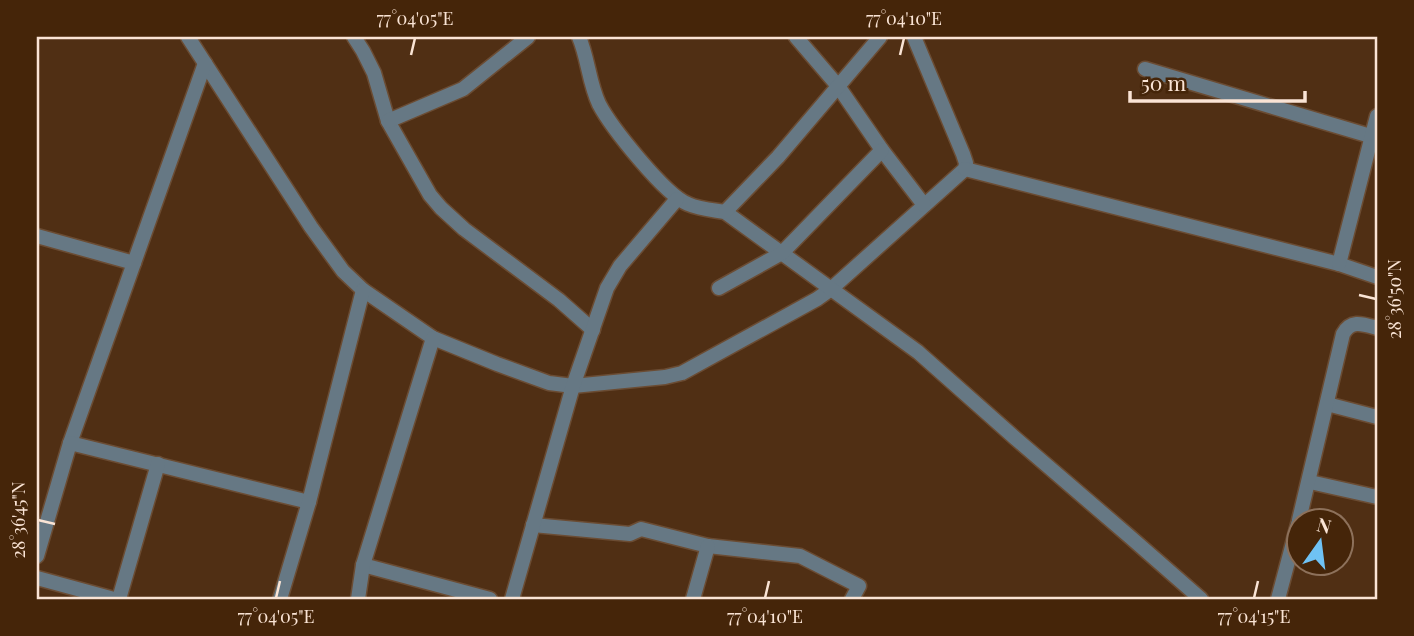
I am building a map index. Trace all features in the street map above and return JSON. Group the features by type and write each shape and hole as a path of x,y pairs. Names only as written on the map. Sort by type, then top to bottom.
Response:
{"street":[{"path":"188,37 311,227 343,271 363,289 433,338 549,383 573,386 682,373 817,299 965,169 964,154 914,37"},
{"path":"354,37 374,73 388,121 430,195 457,224 559,300 593,330"},
{"path":"388,121 463,89 528,37"},
{"path":"579,37 599,103 614,128 677,199 696,207 725,212 918,352 1201,599"},
{"path":"796,37 838,86 924,205"},
{"path":"725,212 778,157 880,37"},
{"path":"37,556 70,443 205,63"},
{"path":"1145,69 1375,137"},
{"path":"1339,264 1375,137 1377,116"},
{"path":"719,288 782,253 882,149"},
{"path":"965,169 1339,264 1377,277"},
{"path":"512,599 573,386 607,289 620,267 677,199"},
{"path":"37,236 134,263"},
{"path":"280,599 309,502 363,289"},
{"path":"1303,506 1343,334 1352,324 1377,328"},
{"path":"358,599 363,565 433,338"},
{"path":"1327,404 1377,417"},
{"path":"70,443 309,502"},
{"path":"37,578 66,593 117,599 158,464"},
{"path":"1310,482 1377,497"},
{"path":"533,525 630,534 641,530 708,546 800,556 859,586 852,599"},
{"path":"693,599 708,546"},
{"path":"363,565 490,599"},
{"path":"1278,599 1284,576"}]}
